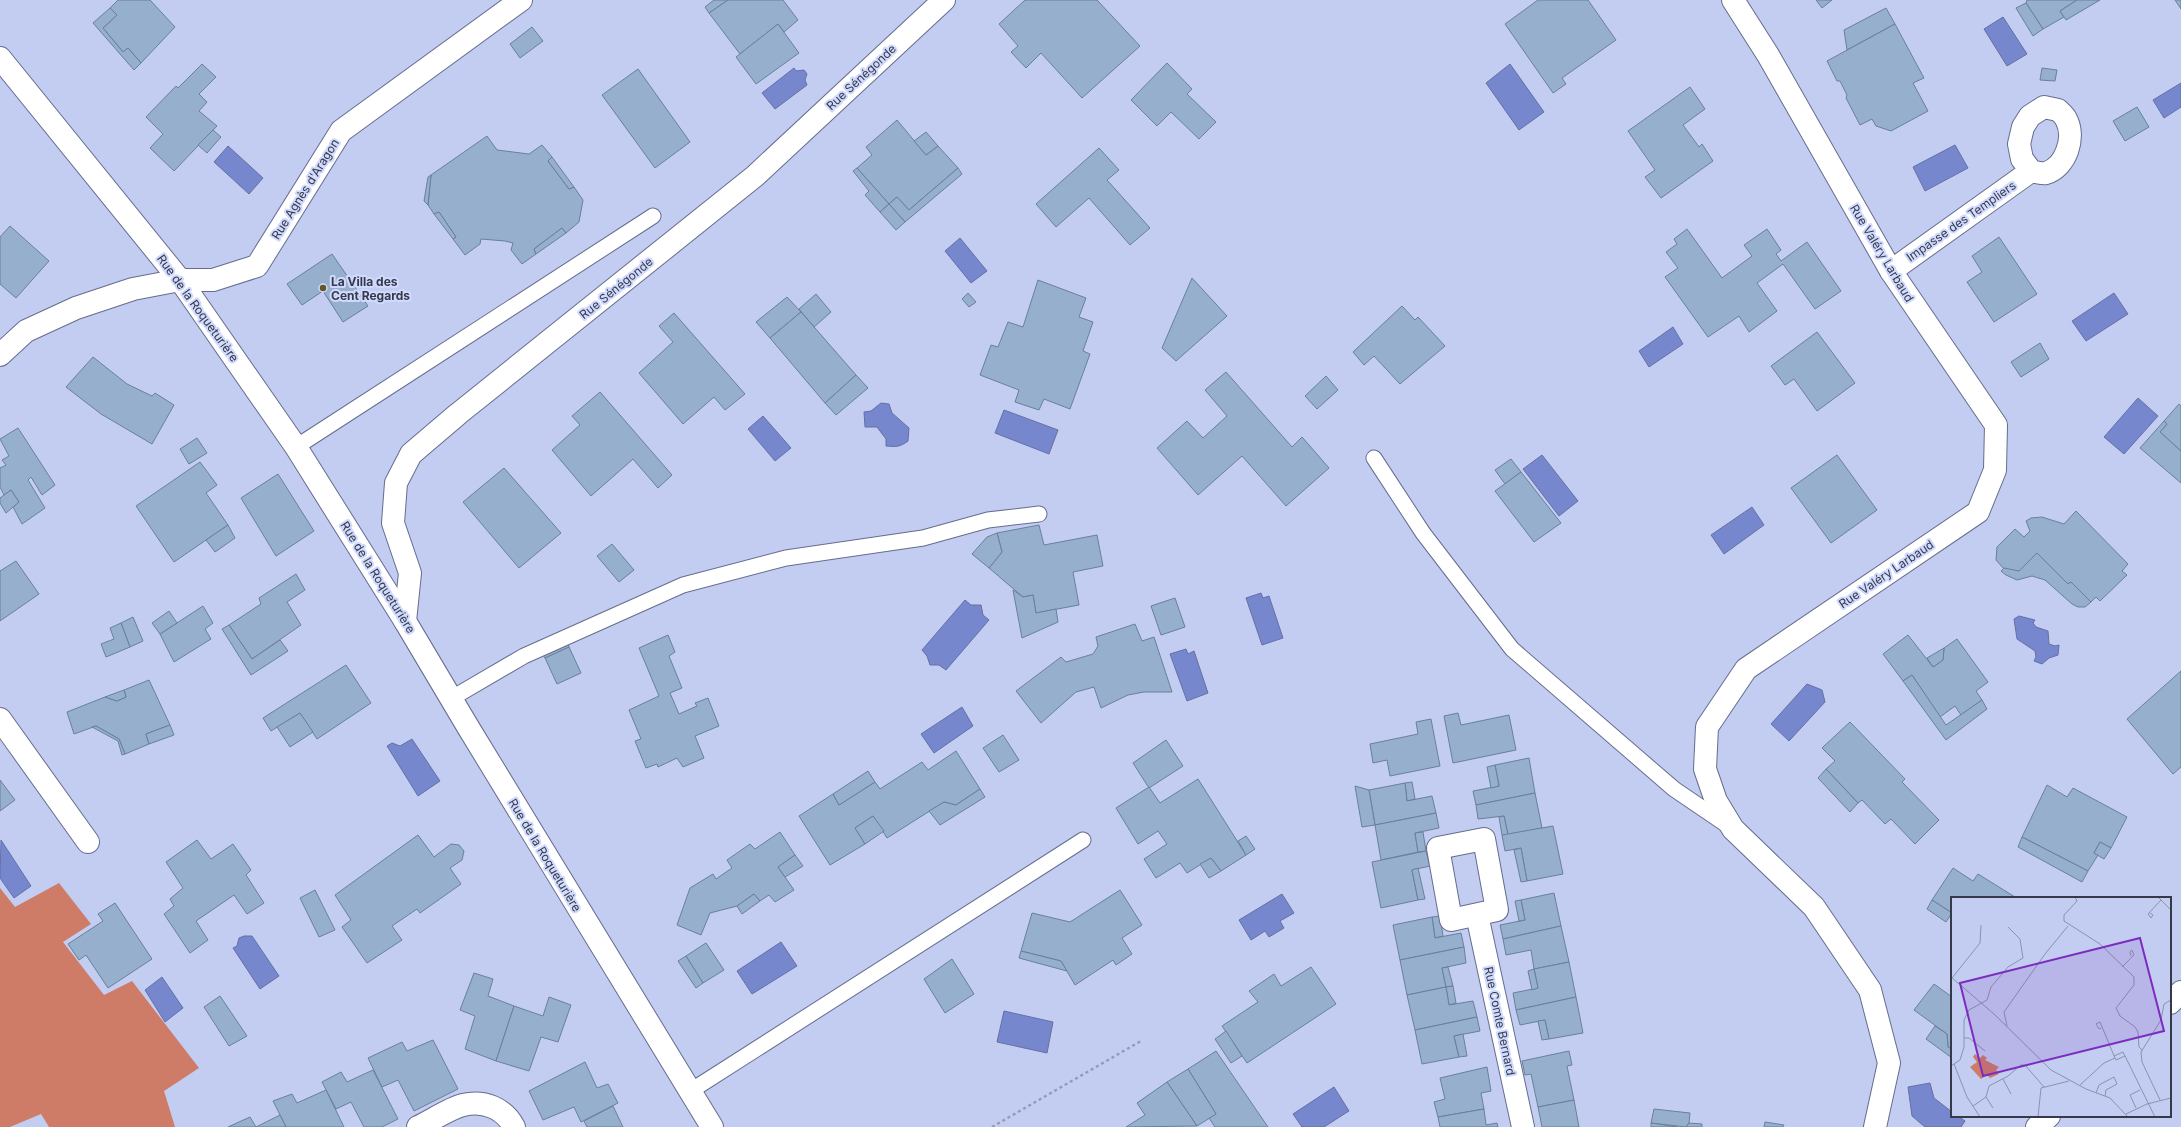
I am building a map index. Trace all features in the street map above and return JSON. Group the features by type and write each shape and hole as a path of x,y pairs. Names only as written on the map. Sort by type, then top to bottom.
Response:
{"street":[{"name":"Rue Agnès d'Aragon","path":"0,355 26,331 76,308 133,289 180,280 213,280 257,266 341,131 521,0"},
{"name":"Rue Sénégonde","path":"405,621 410,573 393,524 396,483 411,454 755,176 944,0"},
{"name":"Rue Valéry Larbaud","path":"1733,0 1768,55 1891,271 1996,425 1995,470 1978,512 1746,670 1707,727 1705,769 1716,801 1733,829 1814,907 1870,990 1889,1063 1875,1127"},
{"name":"Rue de la Roqueturière","path":"0,58 180,280 296,447 405,621 689,1092 712,1127"},
{"name":"Impasse des Templiers","path":"1891,271 2031,171"},
{"path":"0,719 88,842"},
{"name":"Rue Comte Bernard","path":"1477,915 1522,1127"},
{"path":"2171,1002 2181,992"},
{"path":"418,1127 464,1105 491,1104 510,1119 514,1127"},
{"path":"2037,1127 2048,1117"}],"lane":[{"path":"296,447 653,216"},
{"path":"1374,458 1423,533 1512,649 1674,790 1733,829"},
{"path":"452,698 524,656 683,585 786,558 923,538 988,520 1039,514"},
{"path":"689,1092 1083,840"}],"path":[{"path":"992,1127 1141,1041"}],"shaded area":[{"path":"59,883 91,924 63,942 104,995 132,981 199,1068 164,1091 175,1127 49,1127 41,1114 10,1127 0,1127 0,888 15,907"}],"water":[{"path":"2003,17 2027,54 2007,66 1984,29"},
{"path":"1510,64 1544,112 1519,130 1486,83"},
{"path":"794,68 796,71 804,70 807,74 805,80 807,85 775,109 762,93"},
{"path":"2181,83 2181,107 2164,118 2153,100"},
{"path":"1955,145 1968,168 1925,191 1913,167"},
{"path":"228,146 263,178 249,194 214,162"},
{"path":"960,238 987,271 971,283 945,251"},
{"path":"2114,293 2128,314 2086,341 2072,321"},
{"path":"1673,327 1683,344 1649,367 1639,351"},
{"path":"2138,398 2158,416 2124,454 2104,437"},
{"path":"881,403 889,404 892,413 909,428 908,441 900,445 886,446 886,439 877,427 865,427 864,412 871,411"},
{"path":"1004,410 1058,430 1049,454 995,433"},
{"path":"763,416 791,448 775,461 748,429"},
{"path":"1542,455 1578,501 1559,516 1523,469"},
{"path":"1752,507 1764,525 1724,554 1711,535"},
{"path":"1261,593 1263,598 1269,596 1283,638 1262,645 1246,598"},
{"path":"965,600 971,605 981,605 983,615 989,620 946,670 939,665 930,665 927,656 922,650"},
{"path":"2019,616 2035,620 2033,623 2036,627 2048,631 2049,644 2055,646 2059,645 2058,655 2049,658 2042,664 2034,661 2036,657 2035,651 2017,639 2014,619"},
{"path":"1186,649 1188,654 1194,651 1208,693 1187,701 1170,654"},
{"path":"1807,684 1822,690 1825,702 1789,741 1771,724"},
{"path":"962,707 973,726 934,753 921,734"},
{"path":"412,739 440,781 418,796 387,746 392,743 400,746"},
{"path":"1,840 31,886 14,898 0,878"},
{"path":"1282,894 1294,913 1280,921 1284,928 1269,937 1265,931 1251,940 1239,920"},
{"path":"244,936 252,936 279,976 260,989 233,948 237,946 239,938"},
{"path":"781,942 797,966 752,994 737,971"},
{"path":"162,977 183,1008 165,1022 145,990"},
{"path":"1004,1011 1053,1022 1047,1053 997,1042"},
{"path":"1930,1083 1934,1098 1951,1111 1951,1117 1959,1117 1965,1121 1961,1127 1925,1127 1912,1116 1908,1087"},
{"path":"1334,1087 1349,1111 1324,1127 1302,1127 1293,1114"}],"building":[{"path":"118,0 150,0 175,27 141,63 128,48 123,52 103,28 117,15 110,8"},
{"path":"714,0 728,0 709,13 705,7"},
{"path":"728,0 783,0 798,20 784,32 778,24 740,54 709,13"},
{"path":"1025,0 1097,0 1140,46 1082,98 1041,53 1026,68 1011,52 1018,46 999,24"},
{"path":"1538,0 1588,0 1616,40 1562,78 1566,84 1553,93 1505,24"},
{"path":"1816,0 1832,0 1822,8"},
{"path":"2027,0 2077,0 2060,11 2064,17 2043,29 2026,3"},
{"path":"2077,0 2100,0 2066,20 2060,11"},
{"path":"2175,0 2181,0 2181,9"},
{"path":"2026,3 2043,29 2033,36 2016,8"},
{"path":"110,8 117,15 103,28 123,52 128,48 141,63 134,70 93,23"},
{"path":"1886,8 1895,24 1847,50 1844,30"},
{"path":"778,24 799,53 756,84 736,57"},
{"path":"1895,24 1924,78 1913,83 1928,111 1891,131 1876,126 1872,119 1860,125 1846,98 1847,95 1840,81 1837,81 1827,61"},
{"path":"532,27 543,41 520,58 510,44"},
{"path":"1167,63 1192,89 1187,94 1216,122 1199,139 1171,112 1157,126 1131,100"},
{"path":"202,64 216,77 199,94 207,102 199,111 217,126 174,171 150,148 163,134 146,117 176,86 178,88"},
{"path":"2042,68 2057,70 2055,81 2040,80"},
{"path":"638,69 690,142 655,168 602,95"},
{"path":"1690,87 1705,109 1683,125 1699,147 1702,144 1713,161 1661,198 1645,177 1655,170 1628,131"},
{"path":"2137,107 2149,127 2125,141 2113,121"},
{"path":"897,120 926,155 938,146 958,168 909,210 897,197 889,204 857,168 872,155 866,147"},
{"path":"213,130 221,137 207,153 198,145"},
{"path":"926,132 938,146 926,155 914,141"},
{"path":"487,136 497,150 529,154 542,145 552,157 548,161 569,189 574,187 583,200 579,222 566,233 562,228 534,249 536,254 522,264 511,250 513,243 505,241 481,239 480,244 465,255 453,239 456,237 439,212 434,214 428,205 431,175"},
{"path":"1099,148 1119,170 1107,180 1150,228 1130,245 1089,198 1056,227 1036,204"},
{"path":"552,157 574,187 569,189 548,161"},
{"path":"857,168 889,204 880,212 865,195 869,191 853,171"},
{"path":"958,168 962,174 905,222 889,204 897,197 909,210"},
{"path":"431,175 428,205 424,201 428,177"},
{"path":"889,204 905,222 896,230 880,212"},
{"path":"439,212 456,237 453,239 434,214"},
{"path":"10,226 49,261 16,298 0,284 0,237"},
{"path":"562,228 566,233 536,254 534,249"},
{"path":"1687,229 1722,278 1752,256 1744,245 1767,229 1781,250 1776,254 1781,261 1807,242 1841,291 1815,309 1783,264 1757,283 1777,311 1749,332 1739,316 1708,337 1665,277 1678,268 1666,252 1677,244 1674,239"},
{"path":"1999,237 2037,294 1994,322 1967,282 1982,272 1972,256"},
{"name":"La Villa des Cent Regards","path":"332,254 368,306 343,322 323,291 302,305 287,284"},
{"path":"1192,278 1227,316 1176,361 1162,348"},
{"path":"1038,280 1086,298 1079,317 1093,322 1083,351 1090,354 1070,409 1044,399 1039,410 1015,402 1019,390 980,375 991,345 998,347 1008,322 1023,327"},
{"path":"968,293 976,302 969,307 962,299"},
{"path":"816,294 831,312 814,327 799,309"},
{"path":"787,297 801,312 770,338 756,322"},
{"path":"1402,306 1415,320 1418,317 1445,346 1400,384 1374,356 1364,365 1353,352"},
{"path":"801,312 856,375 825,403 770,338"},
{"path":"674,313 745,394 725,410 714,397 683,424 639,373 673,342 659,326"},
{"path":"1817,332 1855,383 1817,411 1794,379 1785,385 1771,366"},
{"path":"2040,343 2049,359 2021,377 2011,362"},
{"path":"93,357 127,384 152,396 155,393 174,405 152,444 101,414 66,387"},
{"path":"1226,372 1292,447 1302,437 1329,468 1286,506 1242,456 1198,495 1157,448 1187,421 1203,438 1227,416 1205,390"},
{"path":"856,375 868,388 836,415 825,403"},
{"path":"1326,376 1338,390 1317,409 1305,396"},
{"path":"600,392 672,475 658,488 633,459 591,496 552,450 580,425 572,416"},
{"path":"2179,404 2181,406 2181,451 2160,432 2167,424 2164,421"},
{"path":"2164,421 2167,424 2160,432 2181,451 2181,483 2140,448"},
{"path":"18,428 55,485 42,495 31,477 28,480 45,508 22,524 13,507 19,502 11,490 4,495 0,487 0,468 6,465 2,460 9,456 0,439"},
{"path":"197,438 207,453 189,464 180,449"},
{"path":"1837,455 1877,510 1831,543 1791,488"},
{"path":"1511,459 1521,472 1505,484 1495,470"},
{"path":"200,462 217,485 206,493 228,525 174,562 136,506"},
{"path":"504,468 561,533 519,568 463,502"},
{"path":"1521,472 1561,523 1534,542 1495,491"},
{"path":"278,474 314,531 276,556 241,498"},
{"path":"11,490 19,502 6,513 0,503 0,498"},
{"path":"2076,511 2128,564 2122,571 2127,575 2100,601 2096,597 2091,602 2071,582 2068,584 2037,553 2019,571 2005,570 1996,560 1997,547 2015,529 2024,537 2030,531 2026,521 2031,518 2042,517 2064,524"},
{"path":"228,525 235,538 215,552 206,540"},
{"path":"1039,525 1044,545 1097,535 1103,566 1073,572 1079,605 1036,613 1033,595 1023,597 989,568 1002,552 997,533"},
{"path":"997,533 1002,552 989,568 972,554 987,537"},
{"path":"612,544 634,570 619,582 597,556"},
{"path":"2037,553 2068,584 2071,582 2091,602 2085,607 2078,607 2072,604 2045,580 2032,576 2017,580 2001,571 2004,568 2019,571"},
{"path":"16,561 39,594 0,621 0,571"},
{"path":"296,574 305,590 287,602 301,625 252,659 229,625 261,604 259,598"},
{"path":"1013,590 1023,597 1033,595 1036,613 1056,609 1058,622 1022,638"},
{"path":"1175,598 1185,627 1161,635 1151,606"},
{"path":"203,606 213,623 205,629 211,639 174,662 160,634"},
{"path":"169,611 177,623 160,634 152,623"},
{"path":"133,617 143,641 130,647 121,623"},
{"path":"121,623 130,647 106,657 101,644 114,639 110,628"},
{"path":"1135,624 1142,641 1154,637 1172,692 1144,692 1128,695 1101,708 1094,687 1076,692 1041,723 1016,691 1061,657 1066,662 1093,654 1098,646 1096,637"},
{"path":"229,625 252,659 280,640 288,651 251,675 222,629"},
{"path":"668,635 675,652 669,656 682,688 670,693 679,714 697,706 695,703 708,698 719,726 695,736 704,758 683,767 677,758 658,767 657,764 646,768 635,741 641,739 629,710 659,696 639,648"},
{"path":"1908,635 1933,667 1943,660 1944,648 1957,639 1988,682 1976,691 1982,700 1961,715 1955,706 1940,717 1912,675 1903,681 1883,654"},
{"path":"568,644 569,647 545,658 543,655"},
{"path":"569,647 581,673 557,684 545,658"},
{"path":"1944,648 1943,660 1933,667 1927,658"},
{"path":"346,665 371,703 317,739 300,713 271,731 263,718"},
{"path":"2181,671 2181,767 2173,774 2127,719"},
{"path":"1912,675 1946,725 1982,700 1987,709 1946,740 1903,681"},
{"path":"149,680 170,725 146,734 149,744 125,754 119,739 96,726 74,734 67,712 105,697 117,701 126,697 124,690"},
{"path":"124,690 126,697 117,701 105,697"},
{"path":"300,713 313,732 290,747 277,727"},
{"path":"1458,713 1461,725 1509,715 1516,750 1453,763 1444,716"},
{"path":"1431,719 1440,766 1390,776 1387,760 1373,763 1370,744 1418,734 1416,722"},
{"path":"1850,722 1905,779 1902,782 1939,820 1915,844 1891,819 1885,824 1862,800 1858,803 1826,769 1835,761 1822,748"},
{"path":"170,725 174,735 149,744 146,734"},
{"path":"96,726 119,739 125,754 122,755 118,741 92,727"},
{"path":"1003,735 1019,760 999,772 983,748"},
{"path":"1166,740 1183,766 1149,788 1133,763"},
{"path":"956,751 980,789 956,805 944,802 887,838 873,816 855,828 865,844 830,865 799,816 833,794 839,805 875,782 880,789 922,762 928,770"},
{"path":"1529,758 1535,793 1476,805 1473,791 1499,786 1495,765"},
{"path":"1495,765 1499,786 1491,788 1487,767"},
{"path":"1826,769 1858,803 1850,812 1818,778"},
{"path":"868,771 875,782 839,805 833,794"},
{"path":"1198,779 1246,855 1221,871 1211,858 1187,873 1180,863 1156,878 1144,859 1167,844 1158,831 1138,844 1116,808 1149,787 1160,803"},
{"path":"0,780 15,800 0,811"},
{"path":"1412,782 1415,799 1407,801 1405,783"},
{"path":"1405,783 1407,801 1432,796 1436,813 1375,825 1369,790"},
{"path":"2047,785 2067,797 2073,788 2127,817 2111,848 2100,842 2094,853 2098,855 2088,871 2022,837"},
{"path":"1355,786 1369,790 1375,825 1362,827"},
{"path":"980,789 985,797 940,825 929,811 944,802 956,805"},
{"path":"1535,793 1542,828 1508,835 1504,816 1478,819 1476,805"},
{"path":"1436,813 1439,828 1415,833 1418,852 1381,860 1375,825"},
{"path":"873,816 884,831 865,844 855,828"},
{"path":"1504,816 1508,835 1502,835 1499,817"},
{"path":"1553,826 1563,874 1527,881 1521,848 1505,851 1502,835"},
{"path":"780,832 795,855 778,867 794,890 775,902 769,895 760,901 754,894 737,906 710,913 701,935 677,925 690,888 713,874 716,879 732,868 727,860 750,844 755,849"},
{"path":"1423,832 1426,851 1418,852 1415,833"},
{"path":"418,835 434,857 451,844 459,845 464,851 462,860 450,868 461,884 420,913 417,909 392,926 402,940 367,963 342,927 351,920 335,895"},
{"path":"1246,836 1255,849 1246,855 1238,841"},
{"path":"2022,837 2088,871 2082,882 2018,847"},
{"path":"197,840 211,859 233,844 251,870 246,875 264,903 247,914 234,895 196,921 208,940 190,953 164,914 174,906 170,899 183,888 166,862"},
{"path":"2100,842 2111,848 2104,859 2094,853"},
{"path":"1521,848 1527,881 1521,882 1514,850"},
{"path":"1426,851 1430,866 1412,870 1418,900 1381,908 1372,862"},
{"path":"795,855 803,866 785,877 778,867"},
{"path":"1211,858 1221,871 1209,878 1200,864"},
{"path":"1418,868 1425,899 1418,900 1412,870"},
{"path":"1953,868 1973,881 1978,874 2015,897 1951,897 1951,912 1932,900"},
{"path":"315,890 335,930 319,937 300,898"},
{"path":"1120,890 1142,925 1122,938 1132,954 1116,965 1113,960 1075,985 1061,961 1021,951 1032,913 1070,922"},
{"path":"1554,893 1561,926 1503,939 1500,925 1525,920 1521,900"},
{"path":"754,894 760,901 742,914 737,906"},
{"path":"1521,900 1525,920 1519,921 1515,901"},
{"path":"1932,900 1951,912 1951,914 1946,922 1927,909"},
{"path":"115,903 152,959 108,988 86,955 79,960 68,944 103,921 98,914"},
{"path":"1440,916 1443,936 1435,938 1432,917"},
{"path":"1432,917 1435,938 1461,933 1464,947 1400,960 1393,925"},
{"path":"1561,926 1569,962 1534,969 1531,950 1506,955 1503,939"},
{"path":"706,943 724,970 703,983 686,956"},
{"path":"1464,947 1466,963 1442,968 1446,987 1407,995 1400,960"},
{"path":"1021,951 1061,961 1067,971 1019,958"},
{"path":"686,956 703,983 696,988 678,961"},
{"path":"952,959 974,994 945,1013 924,979"},
{"path":"1569,962 1576,997 1516,1010 1513,993 1538,988 1534,969"},
{"path":"1311,967 1336,1004 1247,1063 1222,1026 1258,1002 1249,991 1274,974 1281,986"},
{"path":"1448,967 1453,986 1446,987 1442,968"},
{"path":"1534,969 1538,988 1532,990 1528,971"},
{"path":"474,973 493,979 488,996 514,1006 496,1061 465,1049 475,1016 460,1010"},
{"path":"1934,984 1951,996 1951,1048 1948,1047 1947,1034 1914,1010"},
{"path":"1453,986 1456,1003 1449,1005 1446,987"},
{"path":"1446,987 1449,1005 1473,1001 1477,1017 1415,1030 1407,995"},
{"path":"220,996 247,1036 229,1046 204,1007"},
{"path":"549,997 571,1005 558,1042 541,1037 529,1071 496,1061 514,1006 543,1016"},
{"path":"1576,997 1583,1033 1549,1039 1545,1020 1520,1025 1516,1010"},
{"path":"1477,1017 1480,1031 1454,1036 1459,1057 1422,1064 1415,1030"},
{"path":"1545,1020 1549,1039 1542,1040 1538,1021"},
{"path":"1935,1026 1947,1034 1948,1047 1951,1048 1951,1057 1926,1039"},
{"path":"1226,1031 1242,1056 1231,1063 1215,1039"},
{"path":"1463,1034 1467,1056 1459,1057 1454,1036"},
{"path":"433,1040 458,1089 414,1111 398,1080 382,1087 368,1058 402,1042 407,1051"},
{"path":"1216,1051 1268,1127 1215,1127 1209,1118 1216,1114 1188,1069"},
{"path":"1569,1051 1572,1065 1567,1066 1574,1100 1538,1107 1531,1074 1525,1075 1522,1061"},
{"path":"585,1062 597,1088 608,1084 618,1103 581,1122 574,1107 543,1120 529,1091"},
{"path":"1487,1067 1491,1091 1481,1093 1484,1109 1438,1117 1434,1102 1445,1099 1440,1078"},
{"path":"1188,1069 1216,1114 1197,1126 1167,1082"},
{"path":"373,1070 398,1119 382,1127 364,1127 351,1102 336,1109 322,1082 341,1072 347,1082"},
{"path":"1167,1082 1197,1126 1126,1127 1145,1115 1137,1103"},
{"path":"326,1090 344,1127 286,1127 273,1101 292,1094 297,1103"},
{"path":"1574,1100 1579,1127 1542,1127 1538,1107"},
{"path":"613,1106 623,1127 587,1127 584,1121"},
{"path":"1484,1109 1486,1125 1497,1123 1498,1127 1440,1127 1438,1117"},
{"path":"1654,1109 1690,1113 1689,1123 1686,1127 1651,1123"},
{"path":"280,1115 286,1127 256,1127"},
{"path":"250,1117 256,1127 228,1127"},
{"path":"1765,1122 1784,1125 1783,1127 1764,1127"},
{"path":"1651,1123 1678,1127 1651,1127"},
{"path":"1689,1123 1702,1124 1702,1127 1686,1127"}],"place":[{"name":"La Villa des Cent Regards","path":"323,288"}]}
